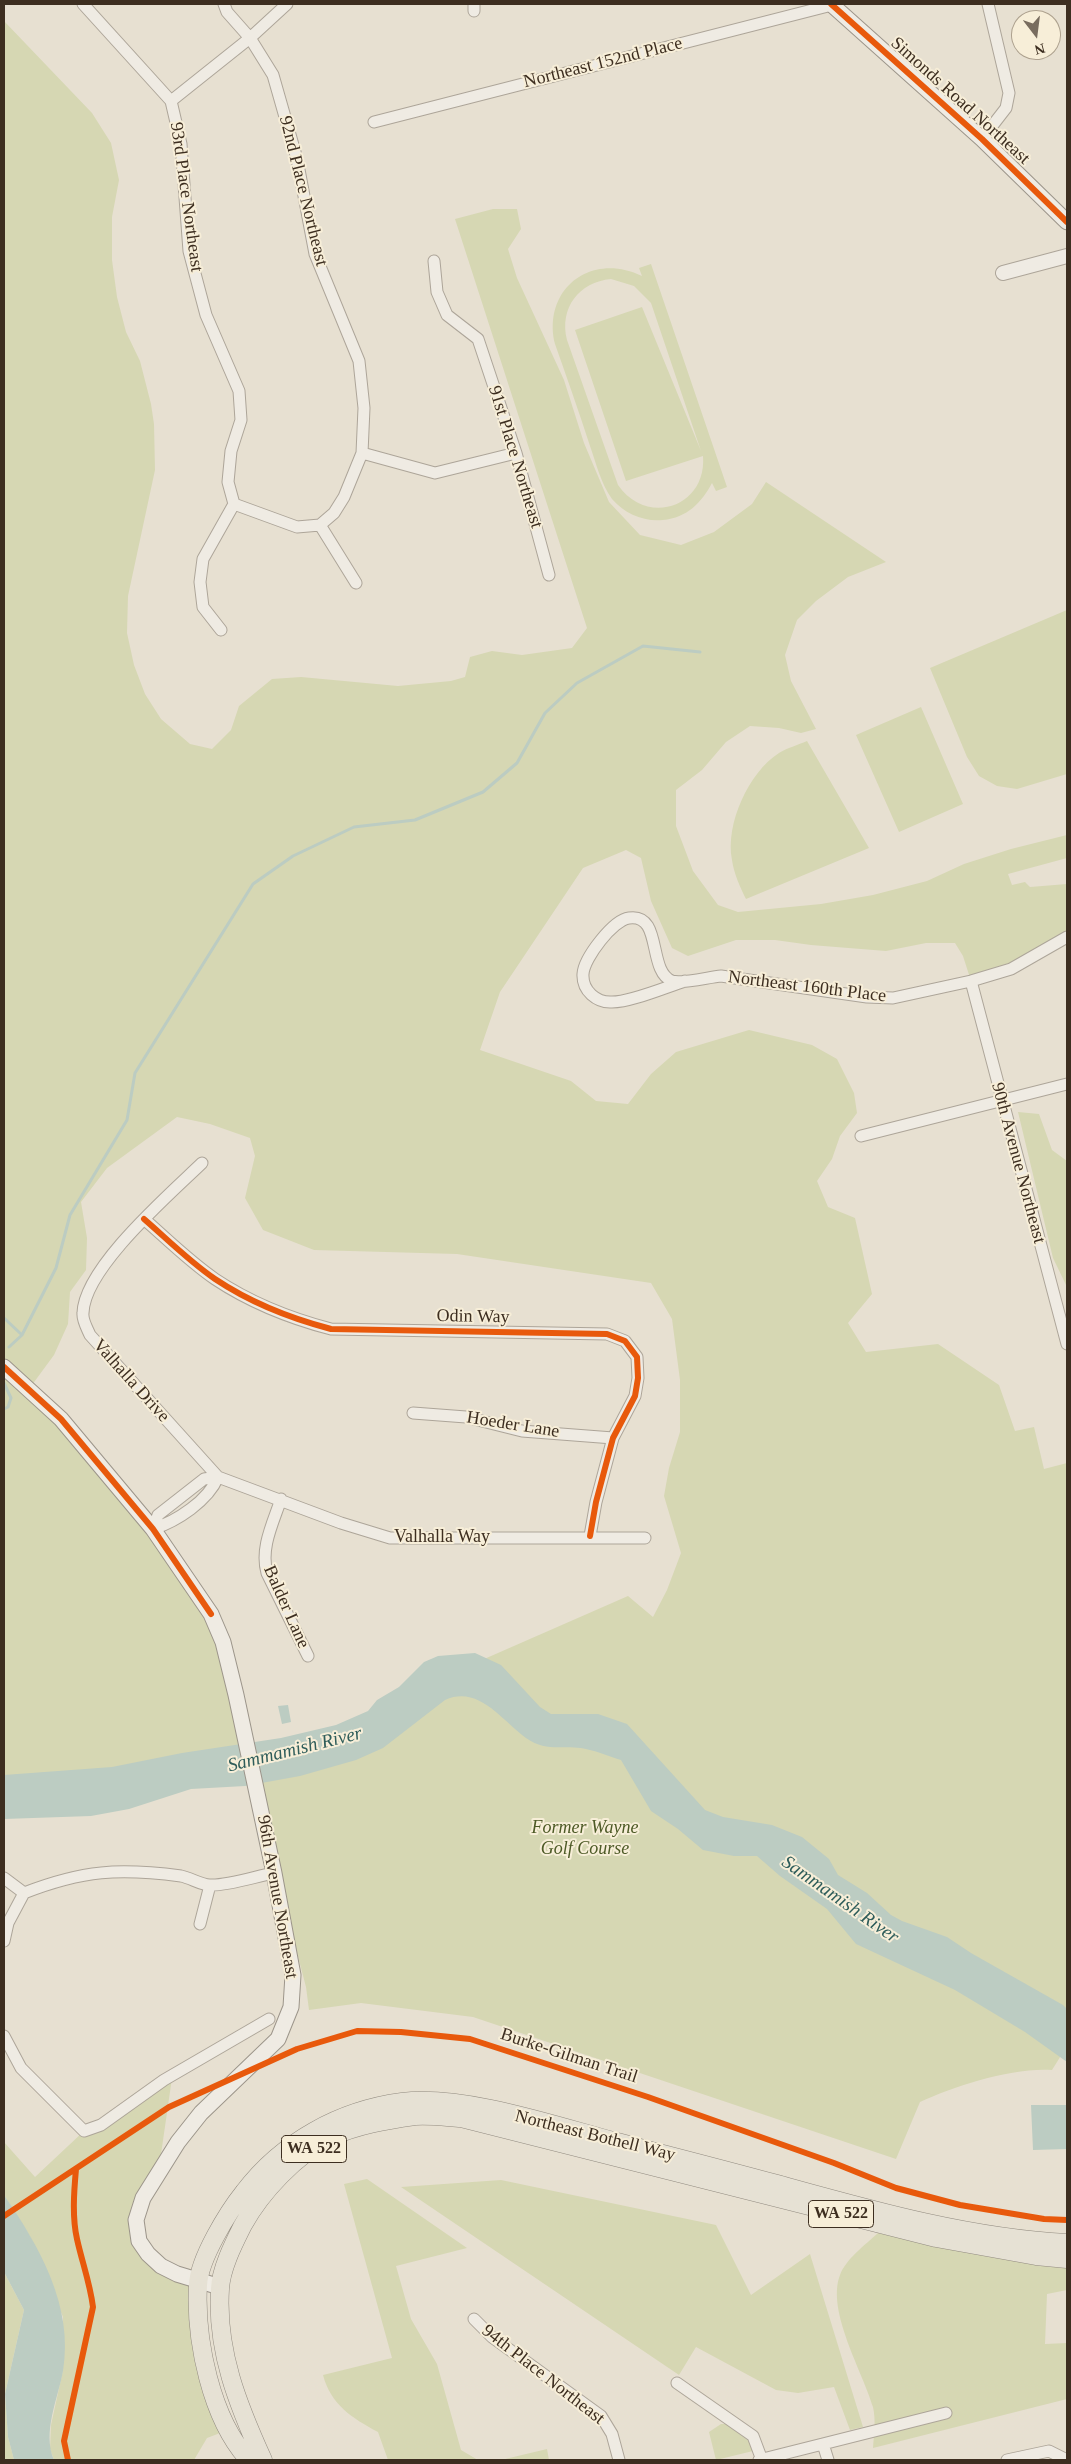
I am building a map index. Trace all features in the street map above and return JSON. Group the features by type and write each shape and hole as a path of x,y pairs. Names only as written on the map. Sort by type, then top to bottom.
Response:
{"main road":[{"name":"Simonds Road Northeast","path":"832,4 982,139 1067,222"},
{"name":"96th Avenue Northeast","path":"4,1366 61,1419 153,1529 211,1614 223,1642 238,1704 274,1873 293,1975 294,1992 287,2021 278,2039 201,2113 178,2142 143,2198 136,2220 139,2241 148,2254 169,2270 220,2287"},
{"name":"Northeast Bothell Way","path":"198,2280 220,2228 254,2180 273,2161 306,2136 356,2112 418,2100 467,2105 941,2226 1040,2242 1067,2243"},
{"name":"Northeast Bothell Way","path":"220,2287 237,2237 252,2208 290,2166 330,2138 372,2123 418,2116 461,2118 936,2238 1036,2256 1067,2259"},
{"path":"594,2152 596,2146 600,2144 650,2156 662,2154"},
{"name":"WA 522","path":"198,2280 201,2331 207,2373 228,2430 249,2460"},
{"name":"WA 522","path":"220,2287 220,2323 225,2358 232,2386 263,2460"}],"street":[{"name":"93rd Place Northeast","path":"84,4 171,101 182,144 189,251 206,315 239,391 241,420 231,451 228,482 234,504"},
{"name":"92nd Place Northeast","path":"224,4 227,12 250,38 273,75 297,159 315,254 360,361 364,408 362,452 339,505 334,513 320,525"},
{"path":"171,101 250,38 287,4"},
{"name":"Northeast 152nd Place","path":"374,122 832,4"},
{"path":"982,139 1006,108 1009,93 988,4"},
{"path":"1003,273 1067,256"},
{"name":"91st Place Northeast","path":"434,261 437,292 447,314 478,339 516,453 549,575"},
{"path":"362,452 435,473 516,453"},
{"path":"221,630 203,607 200,582 203,559 234,504 297,527 320,525 356,583"},
{"name":"Northeast 160th Place","path":"685,981 671,980 663,973 646,924 632,917 613,924 587,961 582,976 587,990 592,995 611,1003 685,981 721,976 867,997 893,998 971,981 1012,968 1067,938"},
{"name":"90th Avenue Northeast","path":"971,981 1001,1101 1067,1344"},
{"path":"861,1136 1067,1084"},
{"name":"Valhalla Drive","path":"202,1163 144,1219 94,1279 87,1294 82,1314 90,1335 218,1478"},
{"name":"Odin Way","path":"144,1219 214,1278 256,1303 289,1318 331,1329 607,1334 625,1341 637,1357 638,1378 634,1396 612,1438 596,1502 590,1536"},
{"name":"Hoeder Lane","path":"413,1413 466,1417 522,1430 612,1438"},
{"path":"153,1529 170,1524 213,1490 218,1478"},
{"name":"Valhalla Way","path":"218,1478 340,1523 390,1538 590,1536 645,1538"},
{"name":"Balder Lane","path":"281,1500 264,1550 264,1562 267,1573 308,1656"},
{"path":"4,1941 8,1923 24,1893 58,1880 94,1872 130,1872 184,1877 210,1885 274,1873"},
{"path":"4,1878 24,1893"},
{"path":"200,1924 210,1885"},
{"path":"4,2036 21,2068 84,2131 101,2125 164,2080 270,2019"},
{"name":"94th Place Northeast","path":"474,2319 499,2342 601,2416 612,2434 619,2460"},
{"path":"677,2383 753,2436 761,2460 946,2412"},
{"path":"823,2444 828,2460"},
{"path":"1007,2460 1049,2451 1067,2460"}],"green space":[{"name":"Former Wayne Golf Course","path":"4,21 92,113 111,143 119,180 112,217 112,260 117,297 126,332 140,361 154,424 155,470 128,596 127,633 134,665 145,694 161,719 190,744 212,749 231,730 239,706 272,679 301,677 398,686 451,681 465,677 470,657 492,651 522,655 572,648 587,628 455,219 493,209 517,209 521,229 508,249 517,278 564,380 584,443 609,502 640,535 681,545 714,532 752,504 766,482 886,562 848,577 816,601 797,620 785,655 791,681 816,729 801,733 779,728 750,726 726,742 702,770 676,790 676,826 693,871 718,905 738,912 821,904 873,895 927,881 964,864 1011,849 1067,835 1067,858 1008,874 1012,885 1025,882 1030,887 1067,884 1067,937 1011,969 971,981 963,956 955,943 926,943 886,951 775,940 736,940 688,956 672,948 651,901 641,858 626,850 583,868 500,992 480,1050 571,1081 596,1101 628,1104 651,1074 676,1052 749,1030 812,1045 837,1059 854,1093 857,1113 840,1136 832,1159 817,1181 828,1207 855,1218 872,1294 848,1323 866,1352 938,1344 999,1385 1015,1431 1034,1427 1044,1469 1067,1463 1067,2046 1052,2070 1020,2071 985,2079 920,2102 896,2159 473,2017 361,2003 309,2010 306,1987 248,1765 302,1749 450,1674 628,1596 653,1617 667,1590 681,1553 664,1496 669,1468 680,1432 680,1380 672,1319 651,1283 457,1254 314,1250 263,1230 245,1198 255,1156 250,1138 210,1124 177,1117 107,1168 81,1202 87,1238 86,1270 70,1292 68,1324 54,1355 29,1389 61,1419 211,1614 247,1763 4,1803"},
{"path":"651,264 727,487 716,491 712,483 704,497 693,508 672,519 649,520 635,516 623,509 612,499 599,473 555,344 553,324 556,307 563,292 574,280 589,272 605,268 623,269 642,276 639,268","holes":["611,279 634,286 651,303 701,451 642,307 575,330 626,481 703,456 702,474 695,488 686,499 673,505 659,508 644,505 630,498 618,485 567,340 565,328 569,307 581,291 590,285"]},
{"path":"1067,610 1067,774 1017,789 997,786 979,776 967,757 930,668"},
{"path":"921,707 963,804 899,832 856,735"},
{"path":"807,741 869,848 746,899 739,885 732,860 732,831 736,815 749,786 768,762 782,751"},
{"path":"1018,1112 1039,1114 1052,1150 1067,1161 1067,1287 1053,1258"},
{"path":"172,2078 158,2175 136,2220 148,2254 198,2281 198,2298 228,2430 207,2438 194,2460 54,2460 50,2449 51,2425 63,2370 63,2317 30,2237 4,2195 4,2142 35,2177 84,2131"},
{"path":"367,2179 467,2248 396,2266 411,2319 437,2364 461,2450 478,2460 388,2460 378,2432 351,2416 337,2403 331,2395 323,2375 392,2358 344,2184"},
{"path":"501,2180 716,2225 751,2295 810,2254 863,2427 850,2430 834,2387 798,2393 776,2390 696,2347 679,2375 401,2187"},
{"path":"878,2233 975,2252 1067,2264 1067,2290 1047,2294 1045,2344 1067,2343 1067,2399 873,2448 875,2422 873,2407 842,2323 837,2290 840,2275 847,2263 856,2252"},
{"path":"4,2272 24,2310 5,2394 8,2437 14,2460 4,2460"},
{"path":"721,2424 728,2424 750,2438 753,2451 716,2460 709,2432"},
{"path":"547,2449 549,2460 501,2460"}],"water":[{"name":"Sammamish River","path":"475,1653 501,1665 540,1707 551,1714 598,1714 627,1724 705,1810 723,1817 772,1825 802,1837 829,1859 838,1875 867,1893 891,1915 902,1921 947,1937 971,1953 1063,2005 1067,2009 1067,2062 1025,2032 955,1990 856,1944 827,1909 780,1876 757,1856 734,1856 703,1850 678,1829 651,1811 621,1760 586,1749 540,1745 526,1738 489,1707 468,1697 445,1700 383,1748 356,1760 300,1776 245,1786 191,1789 129,1809 91,1816 4,1819 4,1775 112,1767 182,1753 281,1738 336,1725 368,1711 377,1700 399,1687 424,1662 438,1656"},
{"path":"288,1705 291,1722 282,1724 278,1706"},
{"path":"1031,2105 1067,2105 1067,2149 1033,2150"},
{"path":"4,2195 41,2256 51,2278 63,2323 65,2347 63,2371 50,2427 51,2449 54,2460 14,2460 8,2437 5,2394 24,2310 4,2272"}],"waterway":[{"path":"9,1347 22,1335 56,1268 70,1215 127,1120 135,1073 253,884 293,856 354,827 415,820 483,792 517,763 545,713 577,683 643,646 700,652"},
{"path":"4,1318 22,1335"},
{"path":"4,1383 11,1398 8,1407 4,1409"}],"cycle path":[{"path":"831,4 982,139 1067,222"},
{"path":"144,1219 197,1265 229,1288 271,1309 331,1329 607,1334 625,1341 637,1357 638,1378 635,1396 613,1438 596,1502 590,1536"},
{"path":"4,1367 61,1419 153,1529 211,1614"},
{"name":"Burke-Gilman Trail","path":"4,2216 169,2107 297,2049 357,2031 401,2032 470,2039 648,2097 834,2163 896,2188 960,2205 1044,2219 1067,2220"},
{"path":"68,2460 64,2441 93,2307 75,2231 76,2169"}]}
